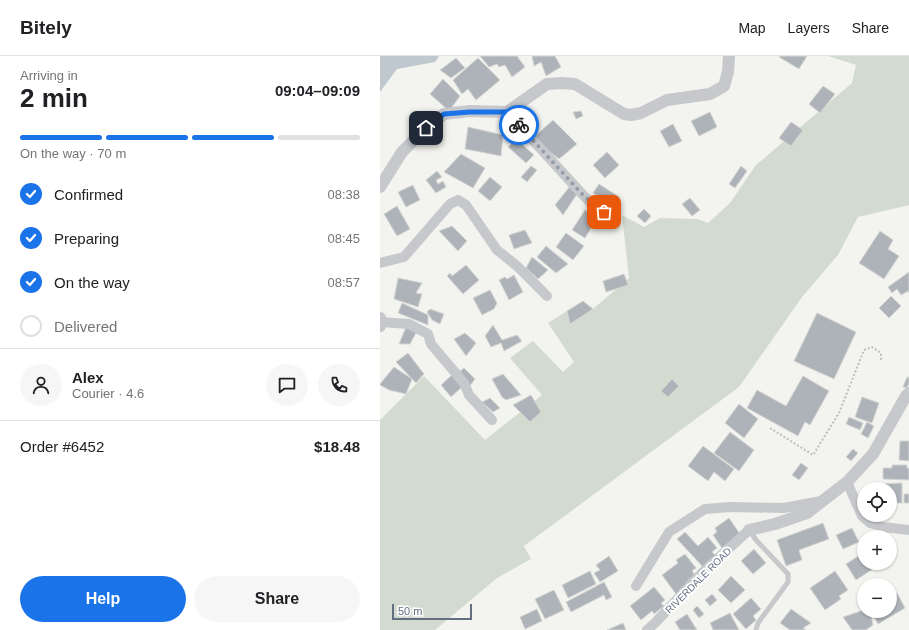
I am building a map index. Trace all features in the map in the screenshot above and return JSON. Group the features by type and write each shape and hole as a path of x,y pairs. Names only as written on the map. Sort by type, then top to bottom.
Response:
{"street":[{"path":"380,187 402,152 426,128 444,114 507,112 548,84 562,83 575,84 624,114 631,115 641,113 667,100 710,94 724,86 728,72 729,56"},
{"path":"507,112 583,195 604,212"},
{"path":"380,263 404,257 450,204 458,200 466,205 497,250 517,266 547,296"},
{"path":"380,322 409,324 428,334 431,344 464,383 469,395 492,420"},
{"path":"749,530 775,524 807,513 847,482 873,454 909,393"},
{"path":"847,482 854,501 862,516 870,522 883,527 909,530"},
{"path":"636,586 669,532 705,509 730,507 784,508 821,501"},
{"name":"RIVERDALE ROAD","path":"647,630 701,574 749,530"}],"lane":[{"path":"749,530 756,540 788,574 788,582 758,623 756,630"}],"path":[{"path":"770,428 813,454 839,413 864,350 872,347 881,353 881,360"}],"shaded area":[{"path":"380,56 439,56 435,62 397,69 380,92"},
{"path":"828,56 909,56 909,205 858,217 838,255 802,297 739,387 524,546 531,559 497,578 435,630 380,630 380,420 424,376 485,440 542,395 510,358 533,341 563,372 574,362 548,323 567,311 570,324 593,309 629,278 622,215 644,227 660,218 697,219 708,223 730,203 756,165 852,83 856,65"}],"building":[{"path":"480,56 517,56 525,67 512,77 505,65 499,67 497,64 489,67"},
{"path":"532,56 555,56 561,67 546,76 541,62 534,66"},
{"path":"807,56 799,69 779,57"},
{"path":"456,58 465,68 451,78 440,70"},
{"path":"478,58 500,80 476,100 468,89 462,94 453,80"},
{"path":"443,79 460,96 449,111 430,94"},
{"path":"823,86 835,94 820,113 809,104"},
{"path":"581,111 583,116 576,119 573,112"},
{"path":"710,112 717,127 699,136 691,121"},
{"path":"553,120 577,144 559,159 533,138"},
{"path":"791,122 803,130 791,146 779,138"},
{"path":"673,124 682,141 669,147 660,131"},
{"path":"468,127 503,135 501,156 465,149"},
{"path":"516,139 534,155 526,163 508,147"},
{"path":"607,152 619,165 605,178 593,165"},
{"path":"461,154 485,168 473,188 444,172"},
{"path":"531,166 537,170 527,182 521,177"},
{"path":"741,166 747,171 735,188 729,184"},
{"path":"437,171 442,177 436,180 438,184 443,181 446,187 436,193 426,180"},
{"path":"490,177 502,187 490,201 478,191"},
{"path":"599,184 619,197 611,210 600,202 602,198 593,193"},
{"path":"413,185 420,200 406,207 398,192"},
{"path":"571,185 577,194 563,215 555,205"},
{"path":"690,198 700,210 692,216 682,204"},
{"path":"397,206 410,229 397,236 384,214"},
{"path":"644,209 651,216 645,223 637,216"},
{"path":"585,210 597,218 585,238 572,230"},
{"path":"452,226 467,241 458,251 439,231"},
{"path":"525,230 532,243 514,249 509,235"},
{"path":"880,231 893,240 888,249 899,256 884,279 859,263"},
{"path":"566,233 584,246 573,260 556,247"},
{"path":"546,246 568,264 556,273 537,257"},
{"path":"532,257 548,270 538,279 526,268"},
{"path":"466,265 479,280 463,294 447,276 450,273 452,276"},
{"path":"909,272 909,293 908,291 901,295 897,289 892,293 888,287"},
{"path":"624,274 628,285 606,292 603,281"},
{"path":"514,275 523,292 509,300 499,280 505,277 507,279"},
{"path":"398,278 422,283 416,293 422,294 418,307 394,299"},
{"path":"490,290 497,303 494,309 482,315 473,298"},
{"path":"891,296 901,306 889,318 879,308"},
{"path":"583,301 593,309 570,324 567,311"},
{"path":"402,303 428,315 428,325 398,313"},
{"path":"430,309 444,314 440,324 432,320 427,312"},
{"path":"817,313 856,332 834,379 794,361"},
{"path":"493,325 502,340 517,335 522,341 504,351 501,343 491,347 485,336"},
{"path":"406,327 417,331 410,344 399,344"},
{"path":"465,333 476,343 466,356 454,339"},
{"path":"408,353 424,374 416,383 396,362"},
{"path":"394,367 412,379 406,394 389,390 380,385"},
{"path":"464,368 475,379 469,387 458,373"},
{"path":"454,373 463,386 451,397 441,385"},
{"path":"503,374 521,395 506,400 502,397 492,379"},
{"path":"803,376 829,391 810,425 805,422 798,436 747,408 757,390 786,406"},
{"path":"907,377 909,378 909,383 907,388 903,387"},
{"path":"672,379 679,386 668,397 661,391"},
{"path":"531,395 541,412 530,422 513,405"},
{"path":"862,397 879,403 872,423 855,417"},
{"path":"490,398 500,408 493,412 482,402"},
{"path":"739,404 758,419 744,438 725,423"},
{"path":"849,417 863,423 860,430 846,424"},
{"path":"867,422 874,426 868,438 861,434"},
{"path":"730,432 754,450 739,471 714,453"},
{"path":"900,441 909,441 909,461 899,460"},
{"path":"703,446 734,469 725,481 714,472 708,481 688,466"},
{"path":"853,449 858,453 851,461 846,457"},
{"path":"801,463 808,468 799,480 792,475"},
{"path":"892,465 907,465 907,468 909,468 909,480 883,479 883,468 892,468"},
{"path":"897,483 902,483 902,503 897,503"},
{"path":"904,494 909,494 909,503 904,503"},
{"path":"729,518 740,534 722,548 713,535 717,532 715,528"},
{"path":"823,523 829,539 799,550 802,560 786,566 777,540"},
{"path":"852,528 857,538 857,543 843,549 836,535"},
{"path":"685,532 698,546 708,537 717,548 712,552 716,556 704,568 677,539"},
{"path":"754,549 766,563 753,574 741,561"},
{"path":"685,554 696,568 692,571 695,575 688,580 690,583 676,594 662,575 678,563 676,560"},
{"path":"609,556 618,571 600,582 594,573 600,570 596,565"},
{"path":"857,557 857,570 871,570 856,580 846,564"},
{"path":"590,571 596,584 568,598 562,585"},
{"path":"835,571 848,590 839,596 841,599 825,610 810,588"},
{"path":"731,576 745,590 731,603 718,590"},
{"path":"604,582 612,597 606,600 604,595 571,612 566,602"},
{"path":"654,587 665,600 661,603 664,606 654,614 652,611 641,620 630,606"},
{"path":"554,590 564,610 545,619 535,599"},
{"path":"897,593 905,608 897,613"},
{"path":"712,594 717,600 710,606 705,600"},
{"path":"751,598 761,609 753,616 756,620 746,629 733,614"},
{"path":"697,606 704,614 699,618 693,610"},
{"path":"537,609 542,621 525,629 520,617"},
{"path":"791,609 811,623 803,628 806,630 790,630 780,623"},
{"path":"857,612 857,618 872,618 873,625 866,630 852,630 843,617"},
{"path":"730,613 739,630 712,630 713,629 710,623"},
{"path":"687,614 697,630 680,630 675,622"},
{"path":"875,618 888,618 878,624"},
{"path":"623,623 626,630 607,630"}],"way so far":[{"path":"519,125 583,195 604,212"}],"route":[{"path":"426,128 444,114 470,112 507,112 519,125"}]}
